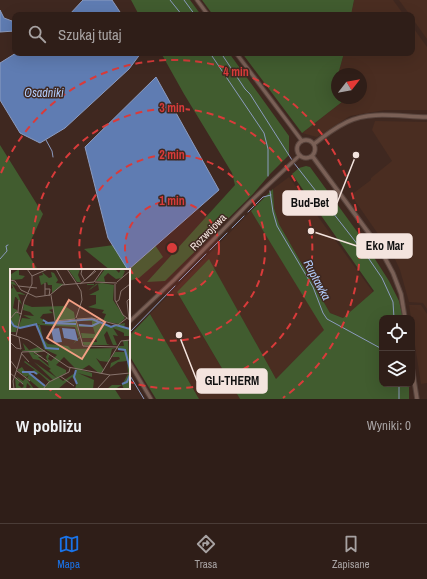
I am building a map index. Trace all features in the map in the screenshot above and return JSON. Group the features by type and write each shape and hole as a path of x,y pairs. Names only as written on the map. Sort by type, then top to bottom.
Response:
{"street":[{"path":"197,0 206,12"},
{"path":"238,56 302,141"},
{"path":"314,144 348,121 358,118 387,116 427,117"},
{"path":"314,144 307,140 302,141 297,148 300,155 305,158 313,157 379,247 393,273 401,294 404,315"},
{"path":"311,157 315,150 314,144"},
{"name":"Rozwojowa","path":"130,321 174,280 210,242 300,155"},
{"path":"130,364 151,399"},
{"path":"414,387 416,399"}],"shaded area":[{"path":"354,0 393,0 402,12 352,12"},
{"path":"399,0 427,0 427,39 415,22 415,12 408,12"},
{"path":"415,30 427,47 427,110 385,110 350,116 317,137 302,133 339,104 367,104 367,68 340,68 343,56 415,56"},
{"path":"375,121 427,122 427,309 423,303 409,302 400,270 394,257 351,195 371,180 371,178 392,161 372,130"},
{"path":"289,177 373,292 343,318 330,313 279,224 274,208 273,189"},
{"path":"251,211 325,330 276,379 209,260 177,292 240,399 199,399 150,314"},
{"path":"409,305 421,305 427,314 427,383 421,384 415,345 415,315 411,315"}],"green space":[{"path":"131,0 190,0 199,12 137,12"},
{"path":"202,0 354,0 352,12 211,12"},
{"path":"163,56 231,56 289,136 289,155 253,194 165,281 147,282 235,185 232,173"},
{"path":"244,56 343,56 340,68 331,68 331,104 339,104 302,133"},
{"path":"0,145 43,214 26,251 37,269 10,269 10,389 115,389 121,399 0,399"},
{"path":"306,166 310,167 361,237 389,281 399,301 402,315 379,315 379,387 409,387 409,399 240,399 177,292 209,259 276,379 324,330 251,211 273,189 274,208 279,224 330,313 343,318 374,291 292,174 299,168"},
{"path":"114,245 155,245 163,257 139,278 130,281 130,269 109,269 84,249"},
{"path":"150,314 199,399 156,399 130,357 130,335"}],"water":[{"path":"83,0 112,0 120,12 72,12"},
{"path":"0,10 4,18 12,21 12,31 0,32"},
{"name":"Osadniki","path":"12,56 139,56 129,69 65,128 40,143 20,133 0,100 0,63"},
{"path":"156,77 219,190 127,269 108,238 85,147"}],"waterway":[{"name":"Ruptawka","path":"170,0 180,12"},
{"path":"184,0 193,12"},
{"name":"Ruptawka","path":"212,56 264,133 268,149 268,176"},
{"path":"223,56 250,94 292,160"},
{"path":"46,140 52,151 53,157"},
{"path":"294,163 369,259 382,278 393,302 394,315"},
{"name":"Ruptawka","path":"270,191 277,226 313,287 323,313 327,319 379,347"},
{"path":"248,212 263,197 271,195"},
{"path":"232,228 244,216"},
{"path":"210,250 227,233"},
{"path":"0,259 7,251 6,246 8,245"},
{"path":"179,281 206,254"},
{"path":"130,332 175,286"},
{"path":"130,376 144,399"},
{"name":"Ruptawka","path":"399,387 399,399"}],"place":[{"name":"Bud-Bet","path":"356,155"},
{"name":"Eko Mar","path":"311,231"},
{"name":"GLI-THERM","path":"179,335"}]}
